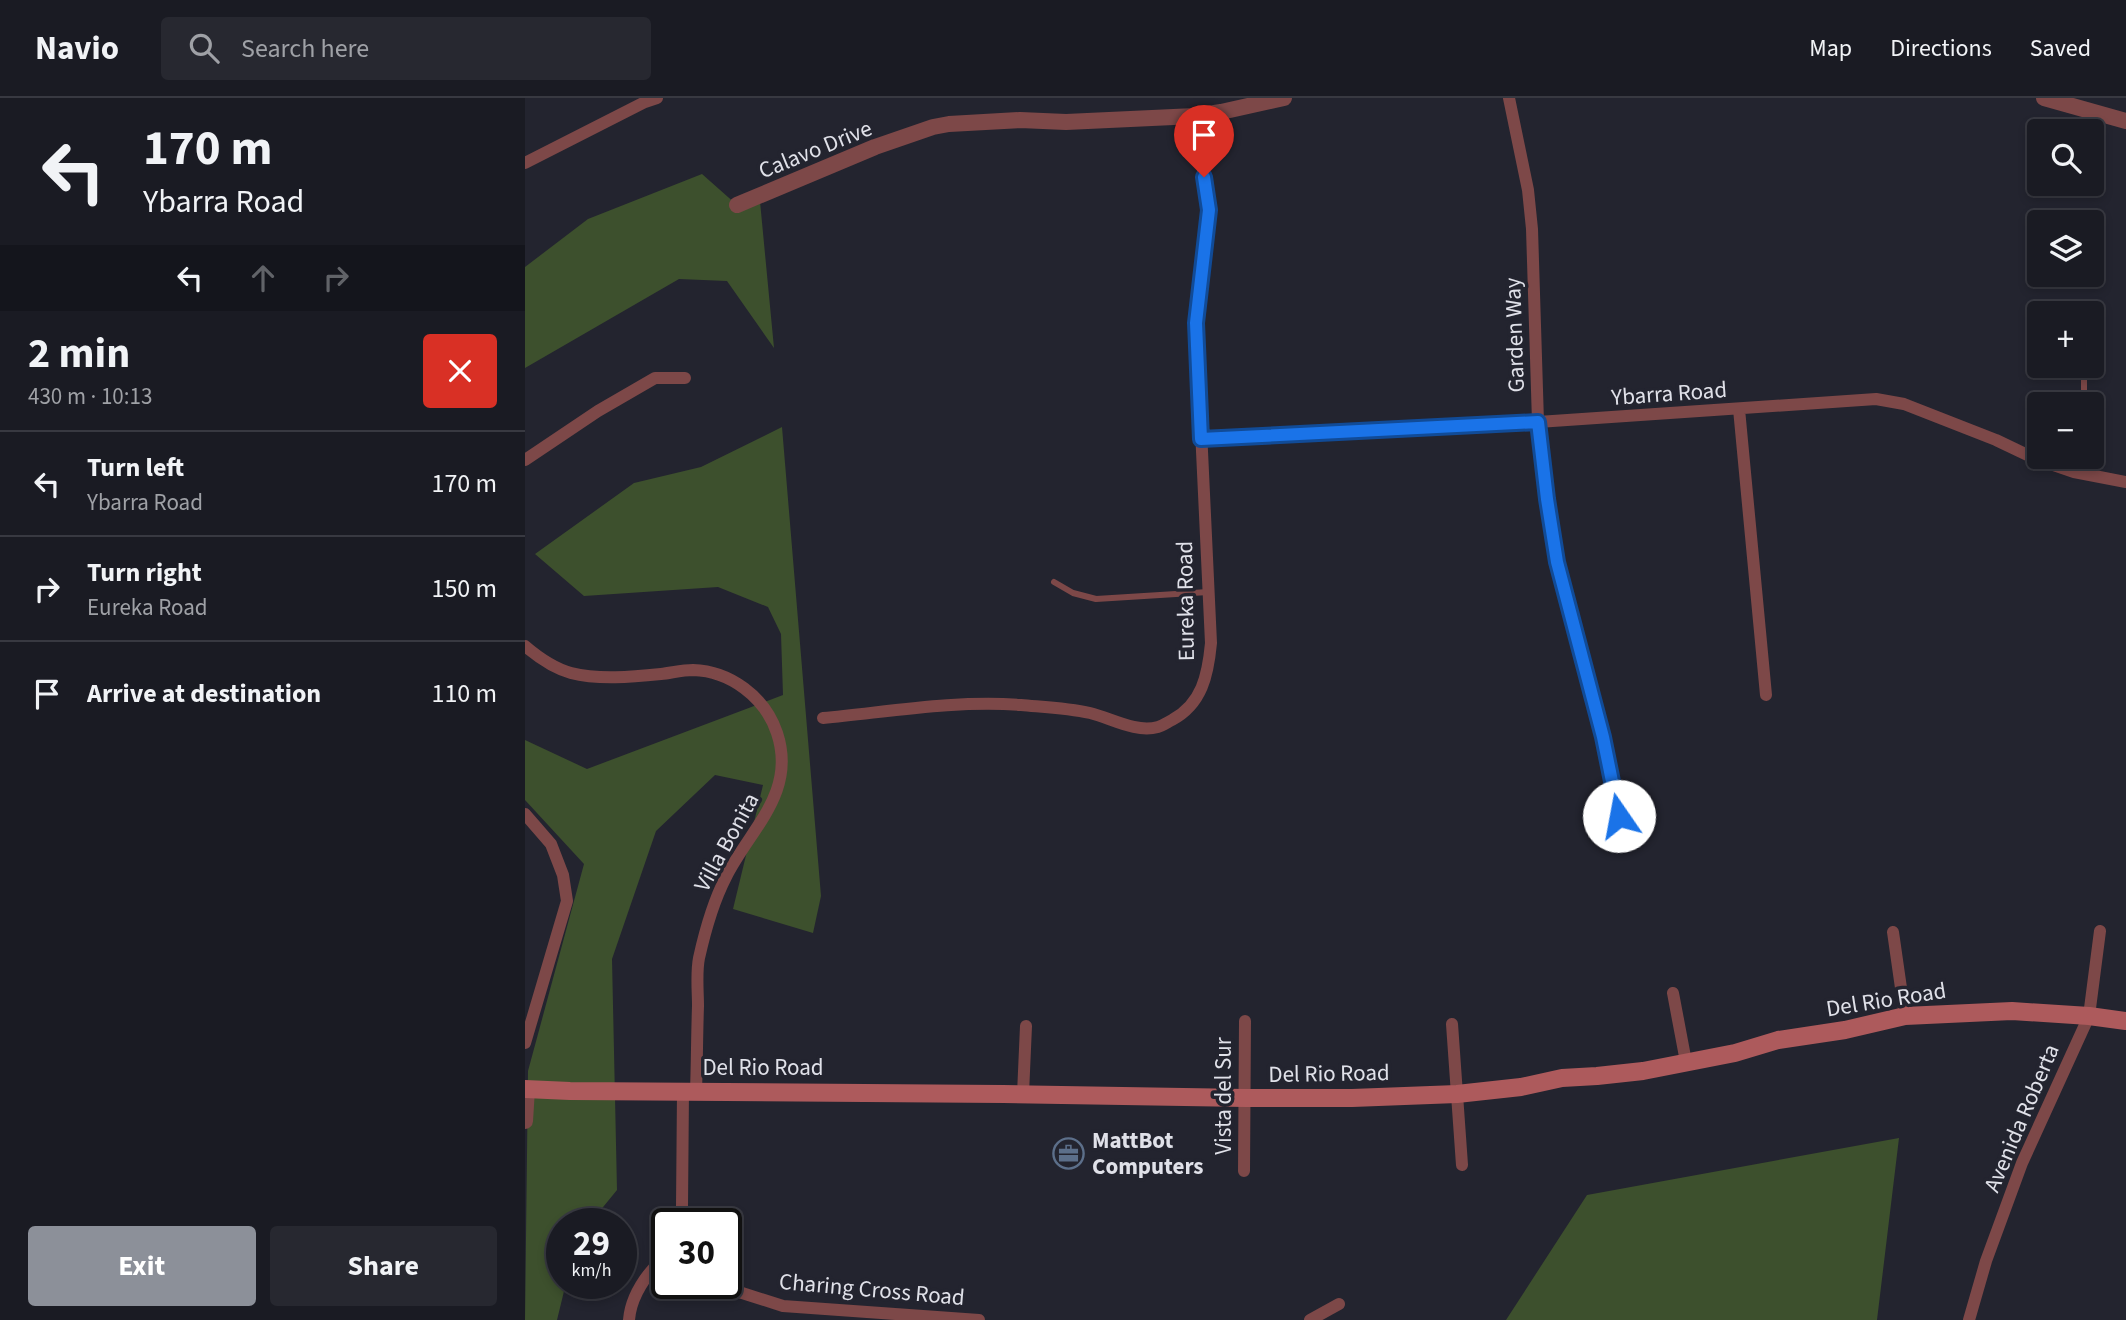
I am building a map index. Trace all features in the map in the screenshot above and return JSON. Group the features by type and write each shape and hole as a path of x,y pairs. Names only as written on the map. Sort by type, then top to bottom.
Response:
{"main road":[{"name":"Del Rio Road","path":"526,1089 1245,1098 1457,1094 1521,1087 1562,1077 1643,1071 1735,1054 1778,1040 1845,1030 1905,1016 2012,1011 2126,1021"}],"street":[{"path":"525,163 657,98"},
{"name":"Calavo Drive","path":"737,205 875,148 941,126 1020,120 1066,122 1195,116 1284,98"},
{"name":"Garden Way","path":"1509,98 1528,190 1532,229 1538,422 1547,499 1557,562 1603,737 1619,816"},
{"path":"2044,98 2126,121"},
{"name":"Eureka Road","path":"823,718 963,704 1019,705 1089,712 1131,726 1157,727 1191,707 1205,681 1211,643 1196,323 1209,210 1195,116"},
{"path":"525,460 598,411 655,378 685,378"},
{"name":"Ybarra Road","path":"1201,439 1538,422 1876,399 1904,404 2074,472 2126,482"},
{"path":"1739,410 1766,695"},
{"name":"Villa Bonita","path":"525,646 547,663 570,673 594,677 693,670 718,674 753,695 763,705 776,729 782,757 779,786 767,813 716,897 699,960 690,1091"},
{"path":"525,814 551,844 563,875 567,901 525,1043"},
{"name":"Avenida Roberta","path":"1969,1320 1986,1261 2022,1163 2089,1016 2100,931"},
{"path":"1893,932 1905,1016"},
{"path":"1673,993 1686,1062"},
{"name":"Vista del Sur","path":"1244,1171 1245,1021"},
{"path":"1452,1024 1462,1165"},
{"path":"1023,1094 1026,1026"},
{"path":"525,1121 526,1089"},
{"path":"682,1208 690,1091"},
{"path":"629,1320 641,1286 651,1271"},
{"name":"Charing Cross Road","path":"742,1294 783,1306 979,1320"},
{"path":"1310,1320 1339,1304"}],"lane":[{"path":"1054,582 1073,593 1095,599 1207,592"}],"green space":[{"path":"702,174 737,205 759,191 774,348 727,281 679,279 525,368 525,267 588,219"},
{"path":"782,427 821,896 813,933 733,909 763,785 715,775 656,831 612,959 617,1190 602,1208 546,1208 546,1299 562,1299 557,1320 525,1320 528,1071 584,864 525,800 525,740 587,769 783,695 781,634 768,607 718,587 584,596 535,554 634,483 701,467"},
{"path":"1899,1138 1877,1320 1506,1320 1587,1195"}],"place":[{"name":"MattBot Computers","path":"1069,1153"}],"route":[{"path":"1204,177 1209,210 1196,323 1201,439 1538,422 1557,562 1603,737 1619,816"}]}
